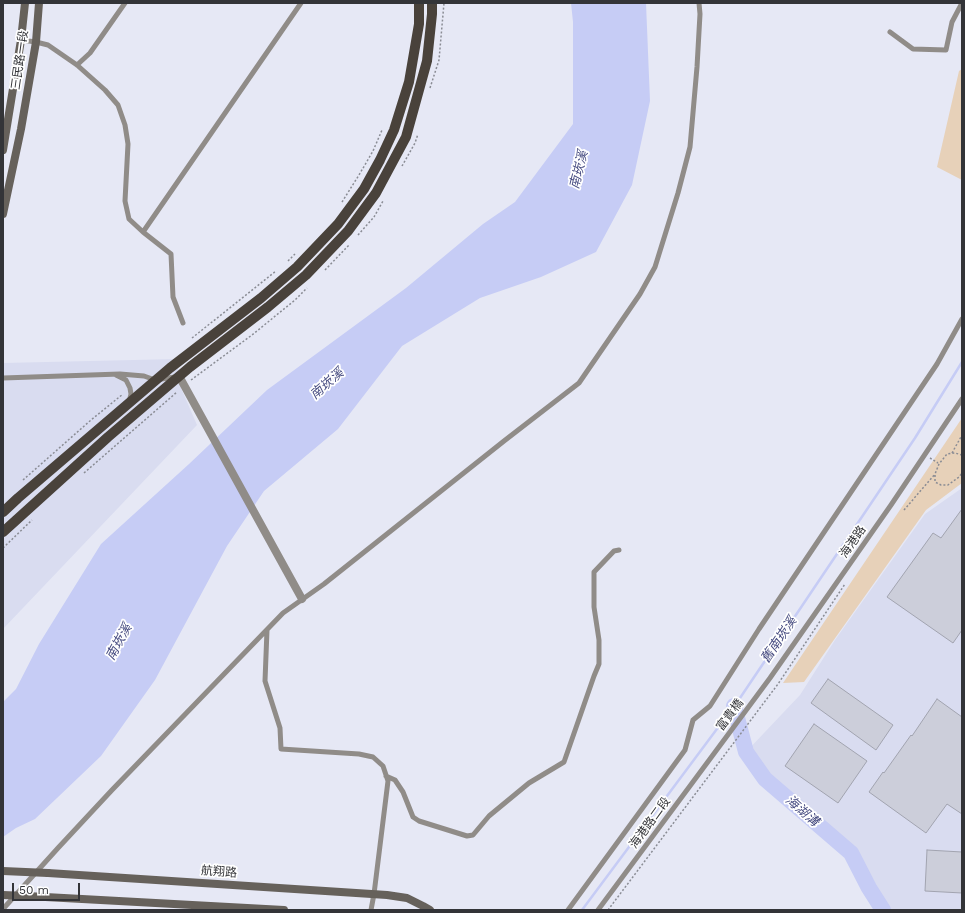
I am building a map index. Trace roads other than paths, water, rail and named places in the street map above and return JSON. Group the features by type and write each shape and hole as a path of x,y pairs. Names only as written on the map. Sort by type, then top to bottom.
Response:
{"main road":[{"path":"3,512 155,380 261,298 297,266 338,224 364,189 394,130 409,82 419,24 419,3"},
{"path":"3,532 108,437 179,376 268,307 306,275 348,231 376,193 406,137 427,61 432,3"}],"street":[{"name":"三民路一段","path":"3,150 21,40 25,3"},
{"name":"三民路一段","path":"3,214 21,129 36,42 39,3"},
{"path":"179,376 302,599"},
{"name":"航翔路","path":"3,871 387,895 406,898 430,910"},
{"path":"3,895 284,910"}],"lane":[{"path":"77,65 90,54 125,3"},
{"path":"143,232 301,3"},
{"path":"3,909 101,802 283,614 324,584 579,382 640,294 655,267 690,147 697,67 700,14 699,3"},
{"path":"890,32 913,48 946,50 952,22 962,3"},
{"path":"21,40 48,45 77,65 105,90 118,105 125,125 128,144 125,201 129,219 143,232 172,254 173,296 183,323"},
{"path":"568,910 685,750 693,720 710,706 759,629 937,364 962,319"},
{"path":"170,368 179,376"},
{"path":"3,378 115,374 144,376 155,380 179,376"},
{"path":"115,374 126,380 130,388 131,394 128,403"},
{"name":"海港路","path":"758,694 888,509 962,398"},
{"path":"386,776 396,780 414,817 419,821 467,836 473,835 488,816 529,783 564,762 599,664 599,640 594,607 594,572 614,551 619,550"},
{"path":"267,629 265,681 280,728 282,748 373,756 383,766 388,781 371,910"},
{"name":"富貴橋","path":"717,749 758,694"},
{"name":"海港路二段","path":"598,910 717,749"}],"water":[{"name":"南崁溪","path":"571,3 646,3 650,101 632,185 596,252 541,277 480,298 402,346 338,429 264,491 227,546 155,680 101,756 35,819 16,828 3,837 3,702 16,689 39,644 101,544 189,464 267,390 406,288 483,224 515,202 573,124 573,22"}],"waterway":[{"name":"舊南崁溪","path":"582,910 740,698 915,438 962,362"},
{"name":"海湖溝","path":"734,706 746,752 765,779 851,853 869,888 883,910"}]}
